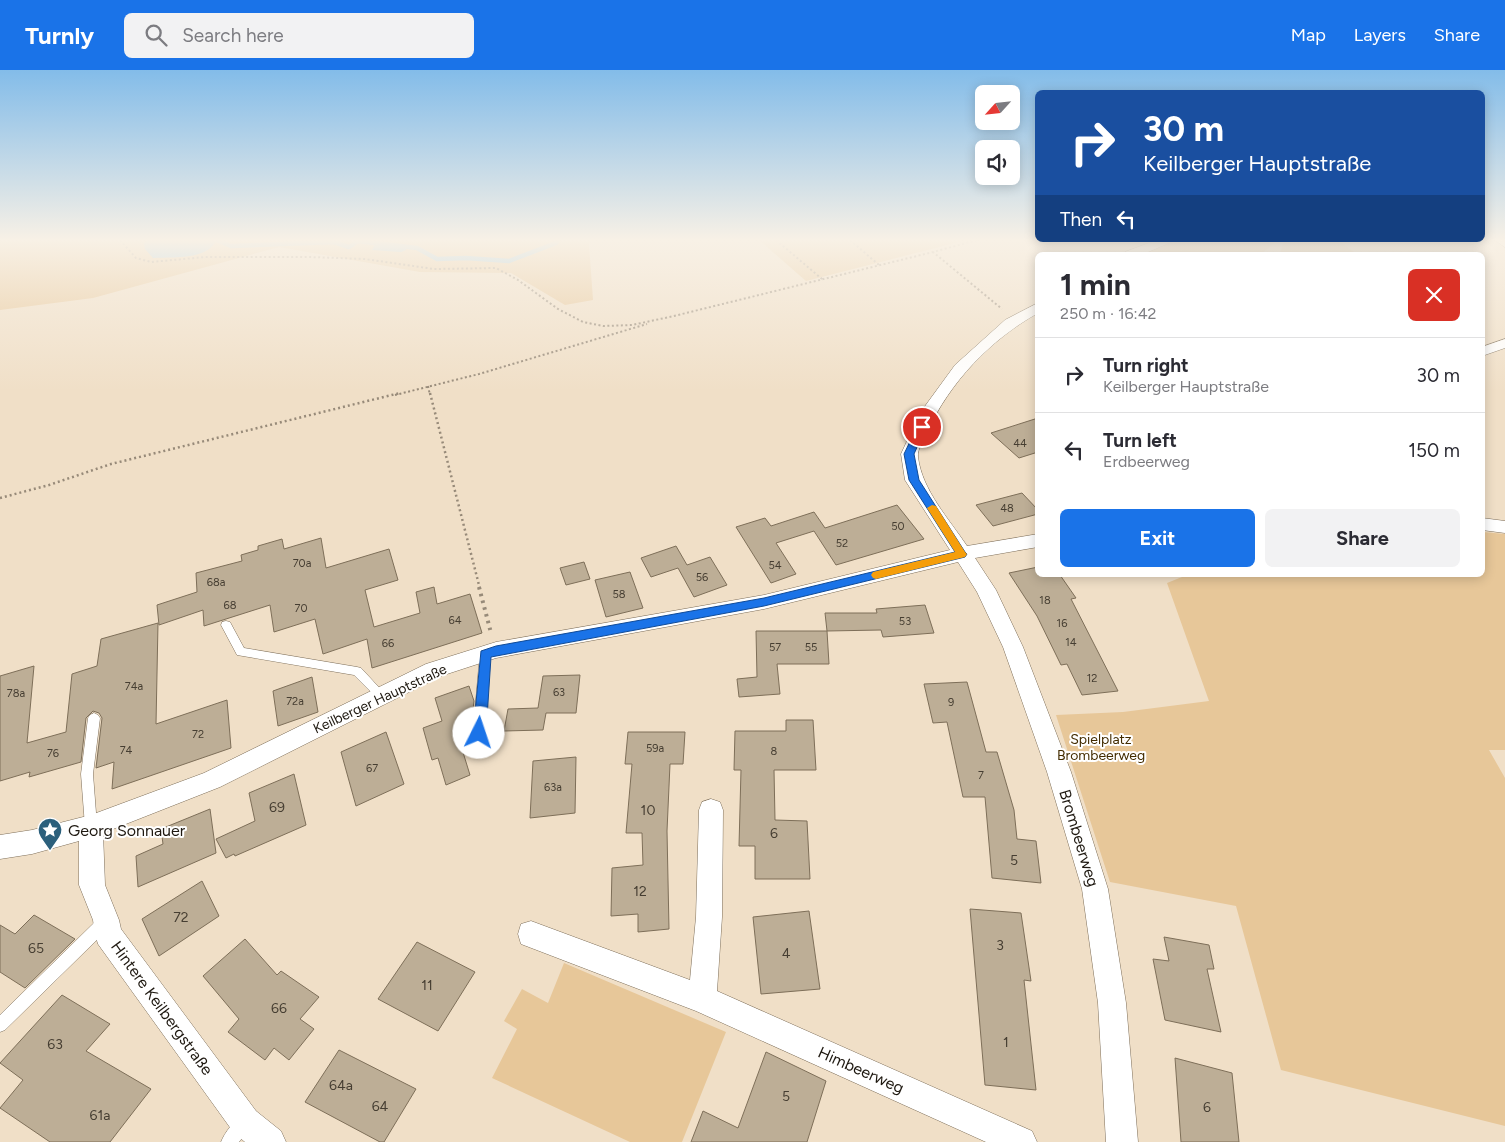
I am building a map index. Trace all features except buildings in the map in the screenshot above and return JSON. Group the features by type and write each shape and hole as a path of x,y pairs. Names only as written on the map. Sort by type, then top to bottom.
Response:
{"street":[{"name":"Brombeerweg","path":"1035,309 1010,323 960,368 928,413 909,454 914,480 986,590 1013,648 1059,772 1095,889 1112,1003 1122,1142"},
{"path":"1485,351 1505,343"},
{"path":"1485,524 1505,527"},
{"name":"Keilberger Hauptstraße","path":"0,847 32,842 91,826 212,780 434,670 491,652 764,602 962,554 1035,541"},
{"path":"702,999 708,917 712,810"},
{"name":"Hintere Keilbergstraße","path":"91,826 92,885 106,920 108,934 237,1132 270,1142"},
{"name":"Himbeerweg","path":"531,934 702,999 1020,1142"}],"lane":[{"path":"226,625 241,652 357,672 382,696"},
{"path":"479,733 491,652"},
{"path":"91,826 87,774 94,718"},
{"path":"0,1025 106,920"}],"path":[{"path":"532,290 558,309 583,322 603,326 632,325 781,290"},
{"path":"979,290 1016,321"},
{"path":"0,498 111,464 479,374 674,316"},
{"path":"428,386 491,652"}],"green space":[{"path":"0,290 122,290 93,298 0,310"},
{"path":"540,290 592,290 593,300 565,305"},
{"name":"Spielplatz Brombeerweg","path":"1485,532 1505,534 1505,750 1489,750 1505,778 1505,1126 1281,1070 1236,906 1110,882 1056,715 1123,712 1209,701 1167,583 1182,577 1485,577"},
{"path":"564,963 726,1032 682,1142 630,1142 492,1078 517,1029 504,1021 522,989 548,1003"}],"slow traffic":[{"path":"876,575 962,554 932,508"}],"place":[{"name":"Georg Sonnauer","path":"50,851"}],"route":[{"path":"479,733 485,654 496,650 618,630 764,602 962,554 914,480 909,454 922,427"}]}
